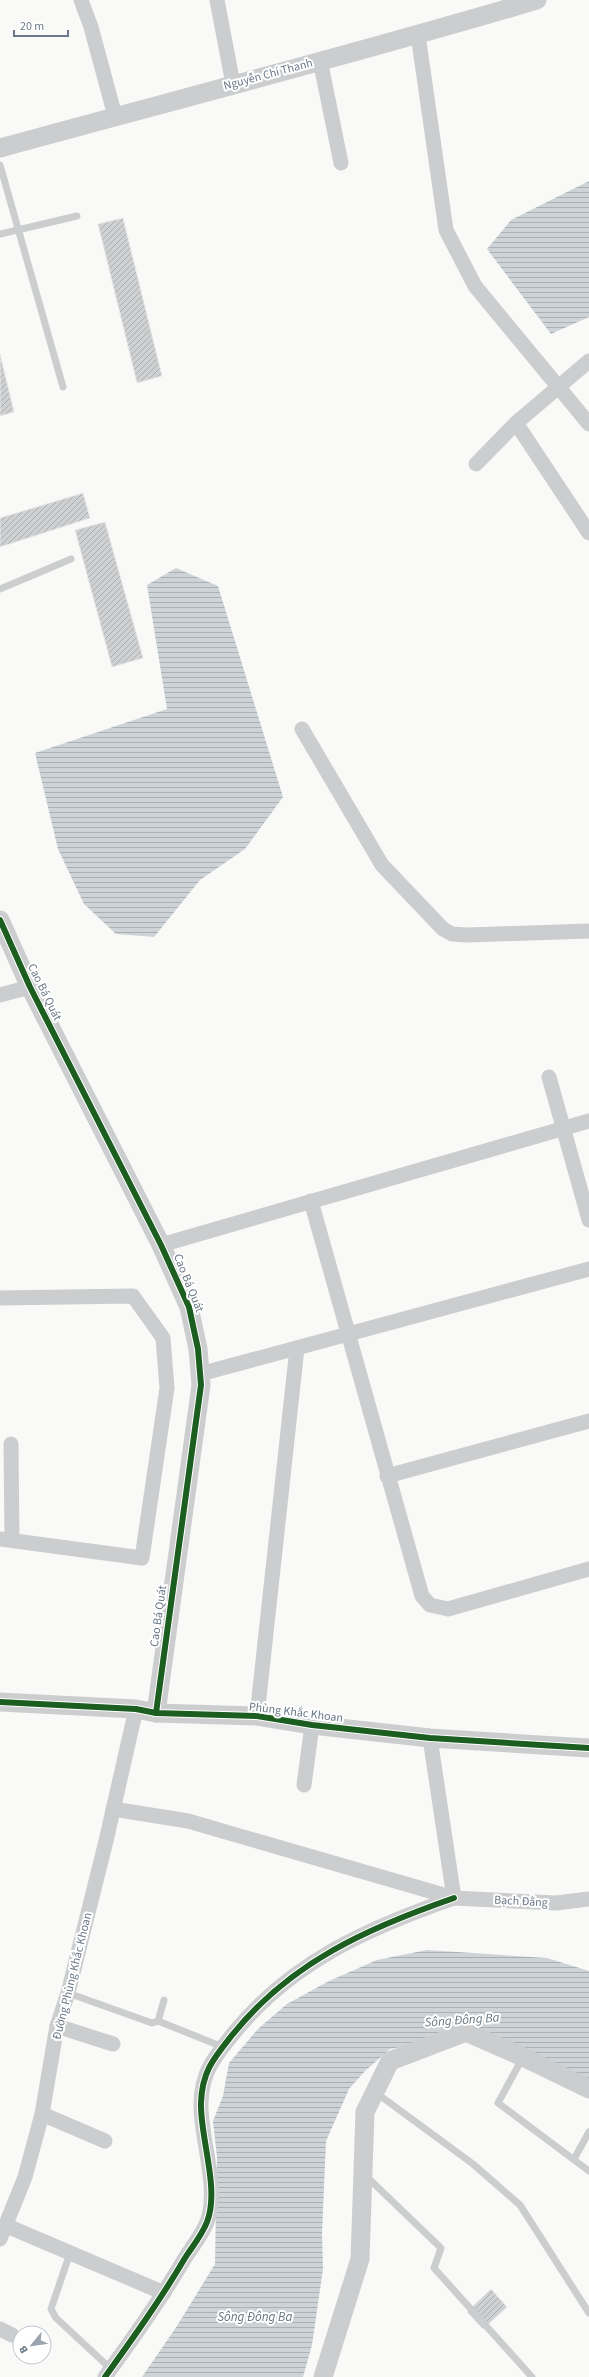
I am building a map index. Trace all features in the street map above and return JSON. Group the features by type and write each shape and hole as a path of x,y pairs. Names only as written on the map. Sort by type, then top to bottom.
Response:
{"street":[{"path":"81,0 91,27 116,116"},
{"path":"217,0 233,84"},
{"name":"Nguyễn Chí Thanh","path":"0,148 320,60 418,35 537,0"},
{"path":"418,35 446,230 475,286 589,424"},
{"path":"320,60 341,163"},
{"path":"476,464 516,422 589,361"},
{"path":"516,422 589,533"},
{"path":"302,729 382,865 442,929 452,934 467,935 589,931"},
{"name":"Cao Bá Quát","path":"0,920 30,987 161,1245 189,1307 198,1349 200,1393 156,1713"},
{"path":"0,995 30,987"},
{"path":"550,1077 589,1220"},
{"path":"161,1245 589,1121"},
{"path":"311,1202 422,1596 430,1604 448,1609 589,1569"},
{"path":"200,1374 589,1269"},
{"path":"0,1298 133,1296 162,1338 167,1388 142,1558 6,1539 11,1444"},
{"path":"257,1716 297,1348"},
{"path":"387,1476 589,1421"},
{"name":"Phùng Khắc Khoan","path":"0,1702 136,1709 156,1713 257,1716 312,1726 430,1738 589,1748"},
{"name":"Đường Phùng Khắc Khoan","path":"0,2239 7,2226 25,2177 42,2114 57,2026 68,1993 136,1709"},
{"path":"304,1785 312,1726"},
{"path":"430,1738 454,1898"},
{"path":"113,1809 188,1821 454,1898"},
{"path":"108,2373 164,2293 207,2222 210,2185 202,2121 202,2095 203,2080 209,2066 256,2006 311,1962 370,1930 454,1898"},
{"name":"Bạch Đằng","path":"454,1898 556,1903 589,1899"},
{"path":"57,2026 113,2044"},
{"path":"323,2377 360,2259 365,2112 390,2061 466,2032 523,2057 589,2089"},
{"path":"42,2114 105,2141"},
{"path":"7,2226 164,2293"}],"lane":[{"path":"0,165 63,387"},
{"path":"0,234 77,216"},
{"path":"0,589 71,559"},
{"path":"68,1993 152,2023 158,2021 223,2047"},
{"path":"158,2021 164,2000"},
{"path":"523,2057 498,2103 589,2171"},
{"path":"375,2092 473,2164 520,2205 589,2313"},
{"path":"574,2159 589,2132"},
{"path":"364,2174 441,2248 434,2268 532,2377"},
{"path":"70,2253 51,2309 56,2318 108,2373"}],"water":[{"path":"589,181 589,317 551,334 487,249 511,220"},
{"path":"176,568 218,586 283,797 245,849 200,880 154,937 116,934 84,904 58,849 35,753 167,709 147,585"},
{"name":"Sông Đông Ba","path":"427,1950 547,1958 589,1971 589,2087 511,2045 442,2039 390,2049 365,2071 349,2089 326,2141 322,2233 323,2269 312,2345 303,2377 142,2377 177,2326 215,2264 217,2157 213,2121 223,2096 229,2063 258,2029 287,2004 329,1981 377,1960"}],"building":[{"path":"123,218 162,376 137,383 98,224"},
{"path":"0,354 14,412 0,416"},
{"path":"83,493 90,518 0,547 0,518"},
{"path":"105,522 143,658 112,667 75,530"},
{"path":"491,2289 507,2307 483,2329 467,2312"}],"cycle path":[{"path":"0,920 30,987 161,1245 189,1307 198,1349 201,1385 156,1713"},
{"path":"0,1702 136,1709 156,1713 257,1716 312,1725 430,1738 589,1748"},
{"path":"105,2377 157,2303 200,2236 207,2222 210,2209 211,2179 203,2132 201,2103 207,2073 220,2050 256,2009 280,1987 306,1967 333,1950 362,1935 391,1922 454,1898"}]}
